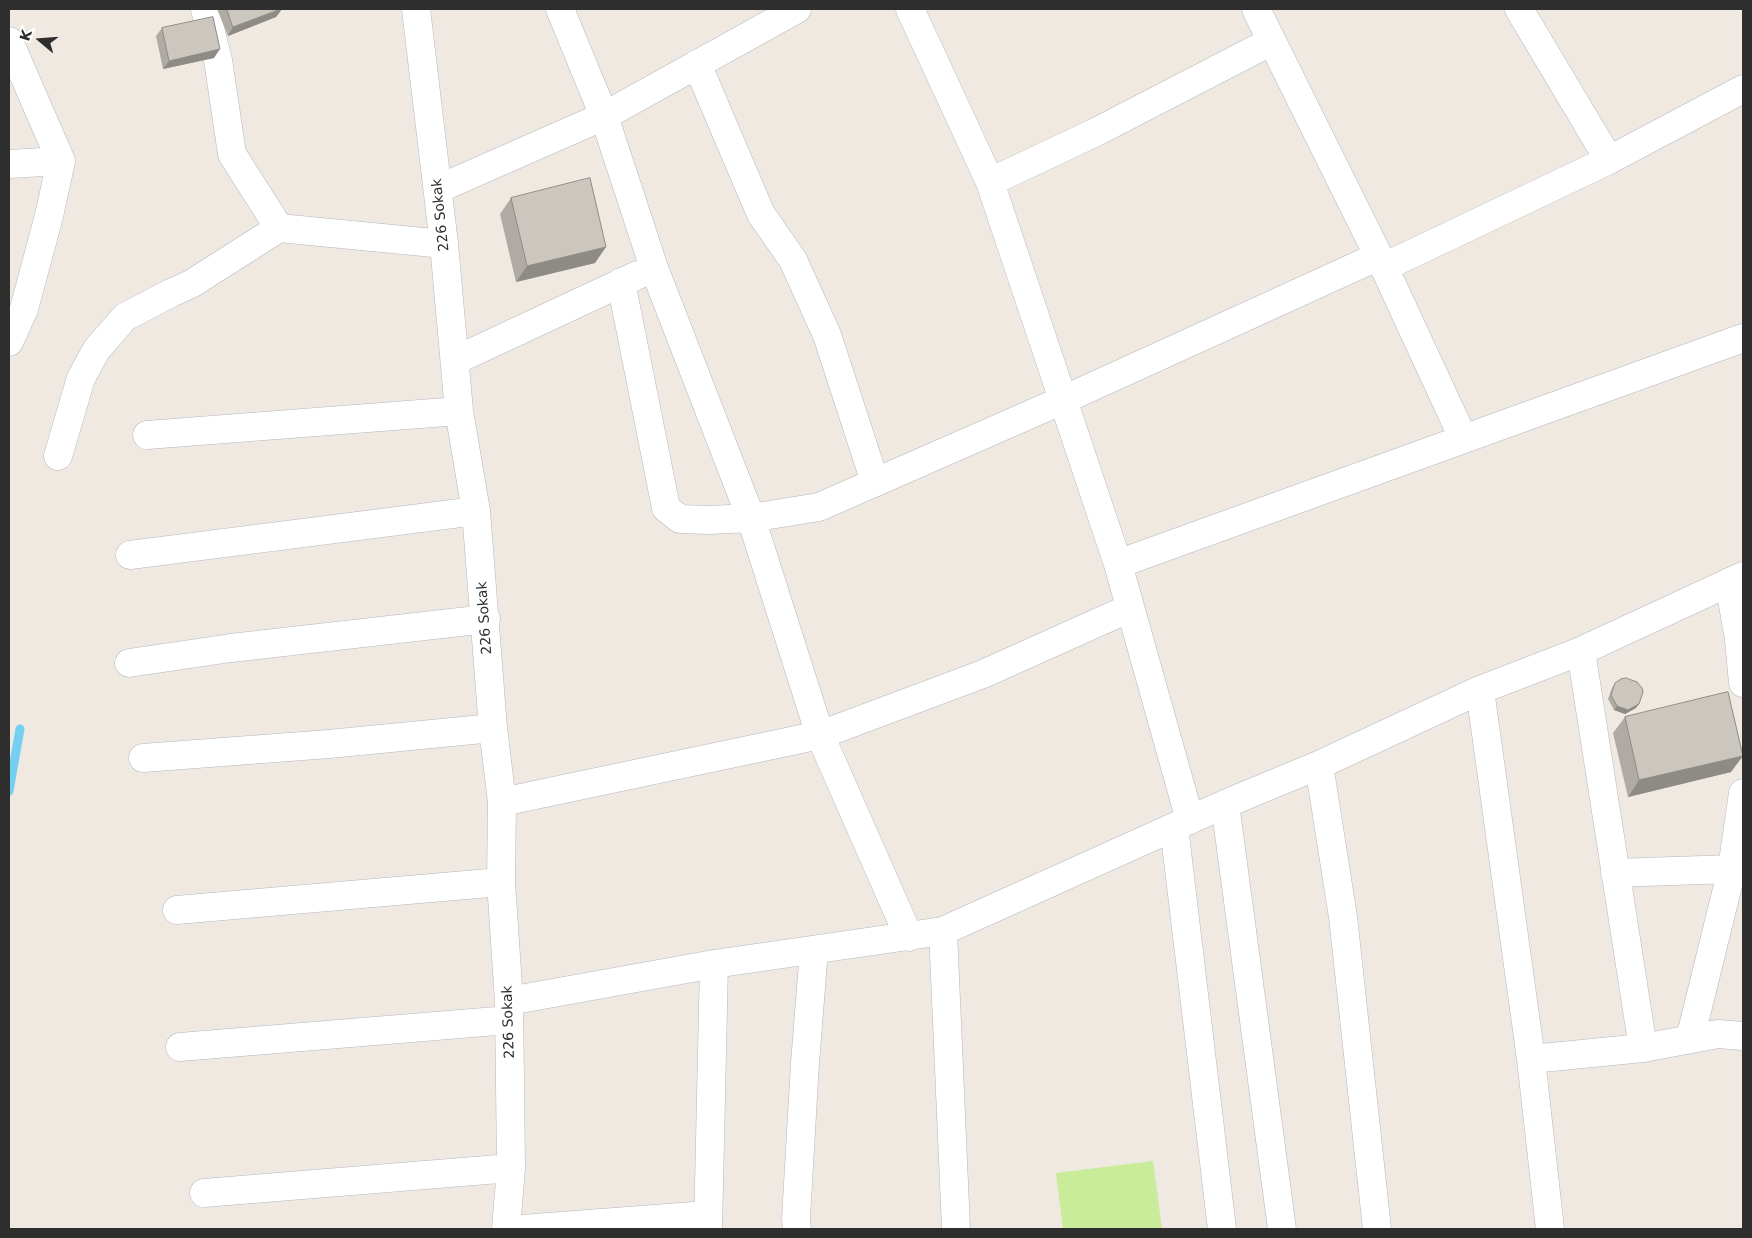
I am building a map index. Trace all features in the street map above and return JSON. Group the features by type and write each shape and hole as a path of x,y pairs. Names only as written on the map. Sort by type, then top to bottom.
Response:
{"street":[{"path":"205,9 218,60 232,154 279,228"},
{"name":"226 Sokak","path":"416,9 444,244 456,360 459,410 476,511 486,619 492,728 502,802 501,882 509,1010 511,1168 506,1229"},
{"path":"560,9 604,116 654,268 752,518 820,735 909,937"},
{"path":"438,189 604,116 797,9"},
{"path":"910,9 990,182 1118,564 1130,608 1182,824 1222,1229"},
{"path":"1256,9 1381,261 1463,438"},
{"path":"1520,9 1610,160"},
{"path":"9,41 62,161 24,309 9,342"},
{"path":"990,182 1096,132 1272,42"},
{"path":"697,64 761,214 793,260 827,334 875,482"},
{"path":"622,282 666,508 680,519 709,520 752,518 819,507 1610,160 1743,89"},
{"path":"9,164 62,161"},
{"path":"58,456 80,378 98,349 125,317 191,284 279,228 444,244"},
{"path":"456,360 654,268"},
{"path":"1118,564 1743,338"},
{"path":"147,436 459,410"},
{"path":"130,555 476,511"},
{"path":"180,1047 509,1010 714,964 943,931 1226,804 1319,765 1480,690 1581,651 1736,579 1743,682"},
{"path":"502,802 820,735 983,674 1130,608"},
{"path":"129,662 231,648 486,619"},
{"path":"1581,651 1643,1048"},
{"path":"1480,690 1531,1059 1550,1229"},
{"path":"143,758 329,744 492,728"},
{"path":"1319,765 1343,917 1377,1229"},
{"path":"1690,1039 1732,869 1743,793"},
{"path":"1226,804 1282,1229"},
{"path":"1615,873 1732,869"},
{"path":"177,910 501,882"},
{"path":"943,931 956,1229"},
{"path":"797,1229 796,1218 805,1063 814,950"},
{"path":"522,1229 708,1222 714,964"},
{"path":"1531,1059 1643,1048 1718,1034 1743,1036"},
{"path":"204,1193 511,1168"}],"green space":[{"path":"1153,1161 1162,1229 1063,1229 1056,1173"}],"building":[{"path":"227,9 281,9 233,27"},
{"path":"213,17 220,49 169,61 162,28"},
{"path":"590,178 606,247 527,266 511,198"},
{"path":"1626,678 1637,682 1643,692 1639,704 1628,710 1617,706 1611,695 1615,683"},
{"path":"1728,692 1743,756 1639,780 1625,717"}],"waterway":[{"path":"9,791 20,729"}]}
